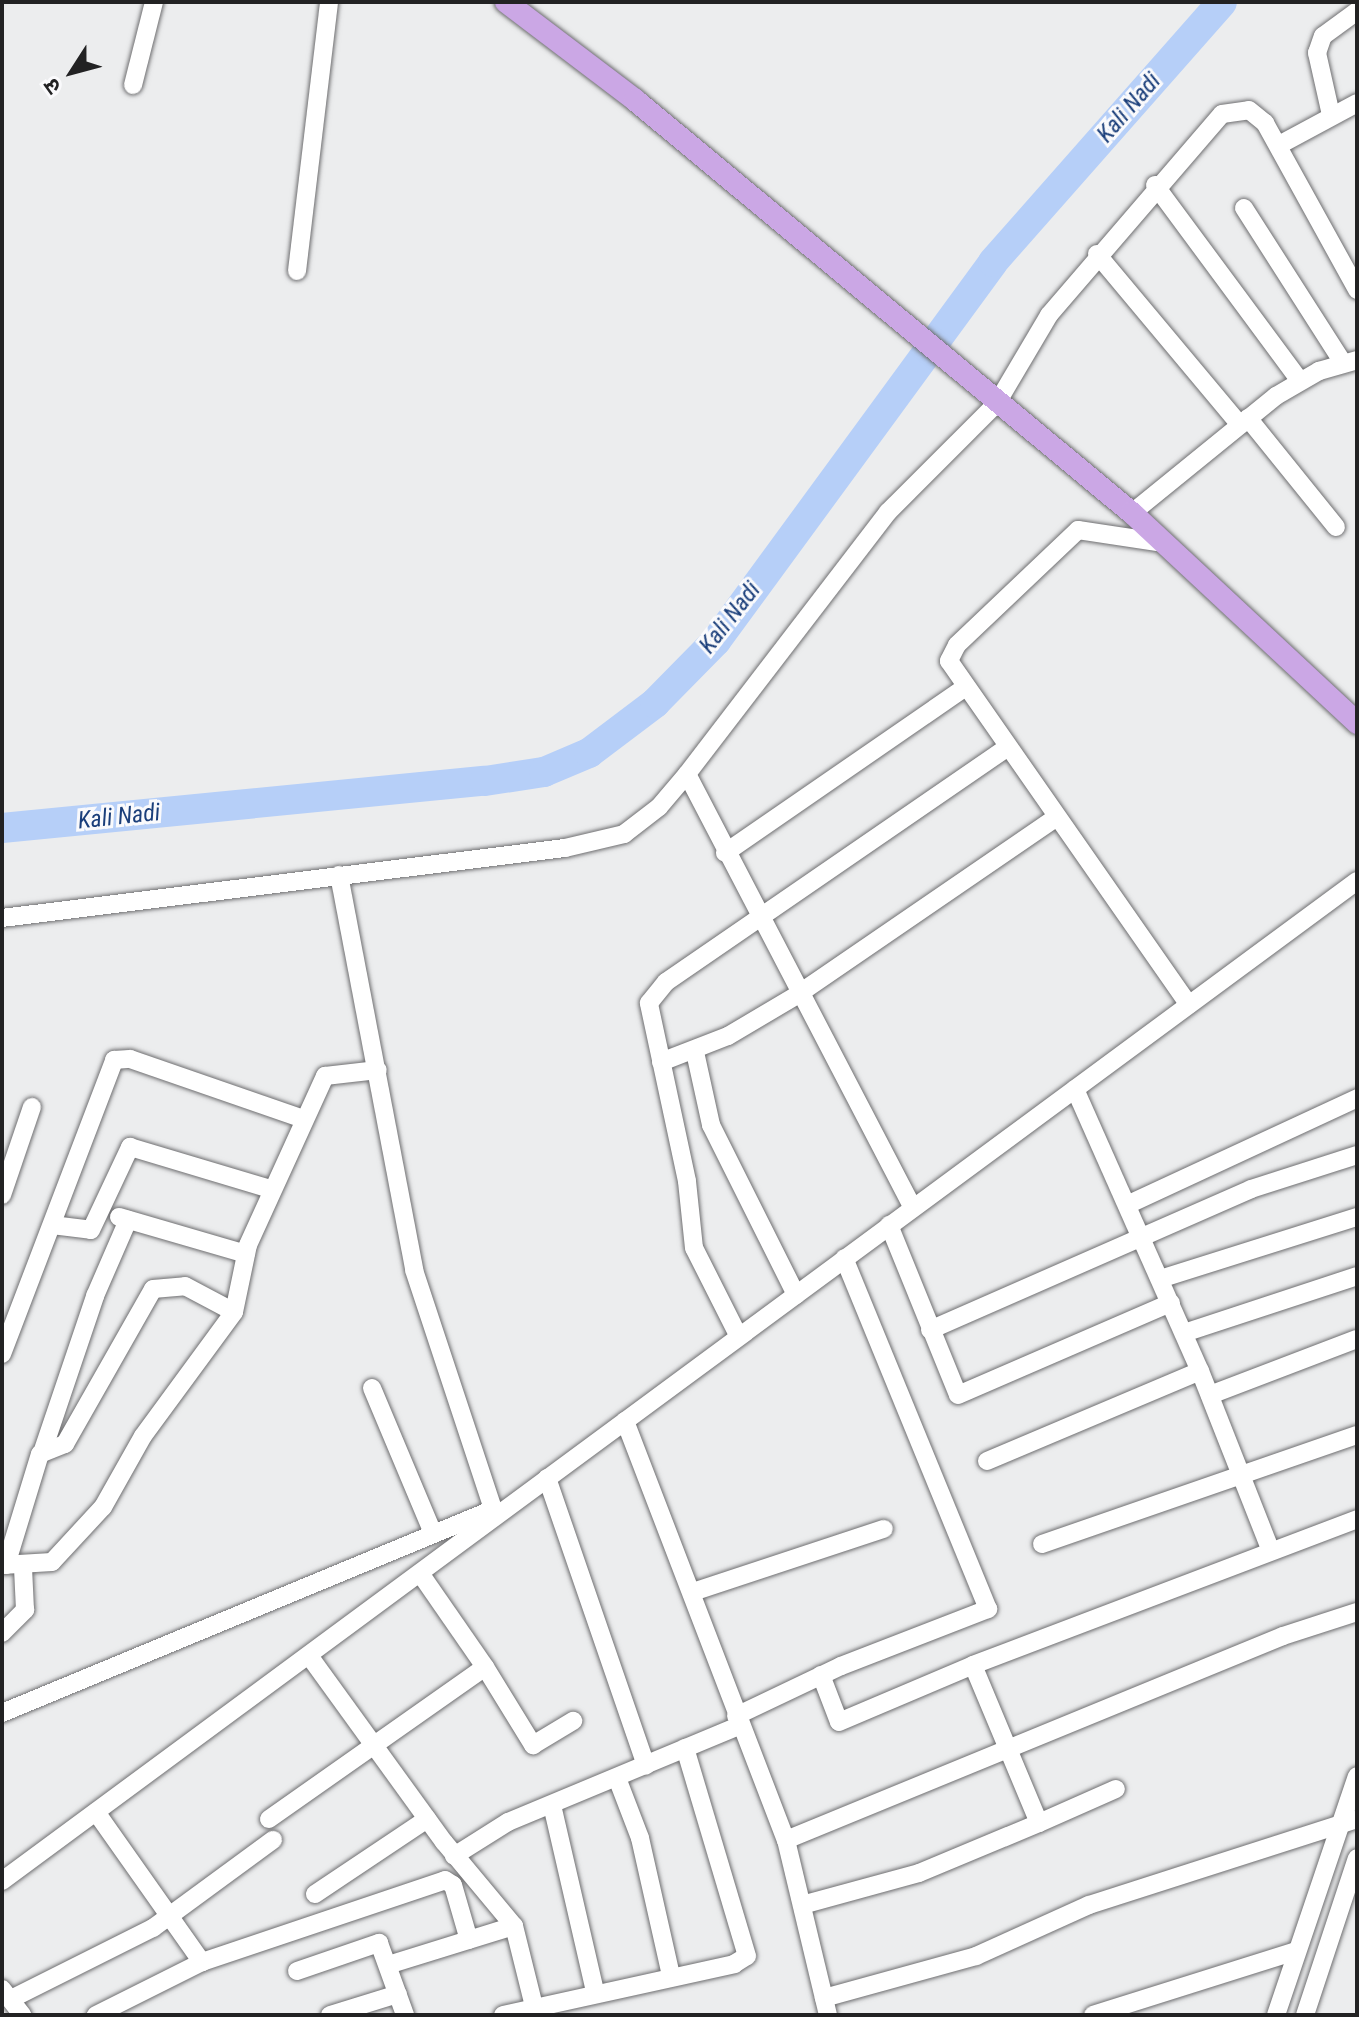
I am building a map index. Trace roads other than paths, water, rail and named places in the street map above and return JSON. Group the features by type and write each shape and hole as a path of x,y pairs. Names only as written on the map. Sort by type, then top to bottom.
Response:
{"main road":[{"path":"506,2 1132,513 1357,723"}],"street":[{"path":"133,85 154,2"},
{"path":"297,271 329,2"},
{"path":"1317,123 1317,53 1323,36 1357,11"},
{"path":"1281,144 1357,103"},
{"path":"2,918 606,841 659,807 888,512 997,403 1030,341 1097,254 1207,126 1236,109 1249,110 1281,144 1357,290"},
{"path":"1155,185 1300,381"},
{"path":"1132,513 1244,421 1300,381 1350,361 1244,208"},
{"path":"1339,254 1357,246"},
{"path":"1097,254 1336,527"},
{"path":"1167,543 1089,528 1065,538 950,653 966,687 1054,819 1189,1005"},
{"path":"725,853 966,687"},
{"path":"738,1335 694,1248 687,1181 649,1014 655,992 1007,748"},
{"path":"687,774 797,995 913,1208"},
{"path":"661,1062 695,1052 797,995 1054,819"},
{"path":"339,875 414,1270 493,1509"},
{"path":"2,1881 310,1657 738,1335 1357,881"},
{"path":"695,1052 715,1136 796,1295"},
{"path":"2,1354 114,1060 130,1059 303,1119"},
{"path":"10,1566 52,1562 79,1538 175,1388 234,1312 246,1254 270,1189 303,1119 331,1071 378,1070"},
{"path":"1075,1089 1184,1333 1271,1551"},
{"path":"1127,1205 1357,1098"},
{"path":"2,1195 32,1107"},
{"path":"52,1225 85,1233 100,1212 130,1147 270,1189"},
{"path":"930,1330 1251,1189 1357,1155"},
{"path":"100,1212 246,1254"},
{"path":"1160,1279 1357,1217"},
{"path":"2,1633 25,1610 10,1566 43,1450 95,1296 128,1220"},
{"path":"889,1225 953,1390 963,1396 1171,1303"},
{"path":"454,1856 552,1805 685,1748 821,1675 988,1609 844,1258"},
{"path":"1184,1333 1357,1276"},
{"path":"43,1450 65,1444 153,1289 185,1286 234,1312"},
{"path":"1210,1395 1357,1339"},
{"path":"987,1461 1200,1371"},
{"path":"372,1388 432,1531"},
{"path":"625,1421 786,1840 826,2007 976,1956 1089,1905 1348,1821"},
{"path":"1042,1544 1357,1435"},
{"path":"547,1478 646,1765"},
{"path":"2,1713 432,1531 517,1499"},
{"path":"821,1675 839,1722 973,1665 1357,1519"},
{"path":"693,1592 884,1529"},
{"path":"420,1573 485,1667 533,1745 573,1721"},
{"path":"786,1840 1283,1636 1357,1612"},
{"path":"310,1657 454,1856 514,1926 534,2006"},
{"path":"973,1665 1039,1823"},
{"path":"269,1819 485,1667"},
{"path":"503,2015 747,1956 685,1748"},
{"path":"1276,2015 1296,1951 1348,1821 1357,1776"},
{"path":"617,1778 640,1838 671,1976"},
{"path":"802,1905 919,1873 1116,1789"},
{"path":"552,1805 595,1991"},
{"path":"96,1812 202,1962"},
{"path":"315,1894 427,1819"},
{"path":"22,2015 6,1994 169,1918 273,1840"},
{"path":"1305,2015 1357,1858"},
{"path":"96,2015 202,1962 445,1880 453,1885 469,1940"},
{"path":"388,1965 514,1926"},
{"path":"297,1971 376,1942 388,1965 405,2015"},
{"path":"1093,2015 1296,1951"},
{"path":"330,2015 398,1994"}],"waterway":[{"name":"Kali Nadi","path":"2,828 485,781 544,772 589,753 655,703 716,641 993,262 1222,2"}]}
